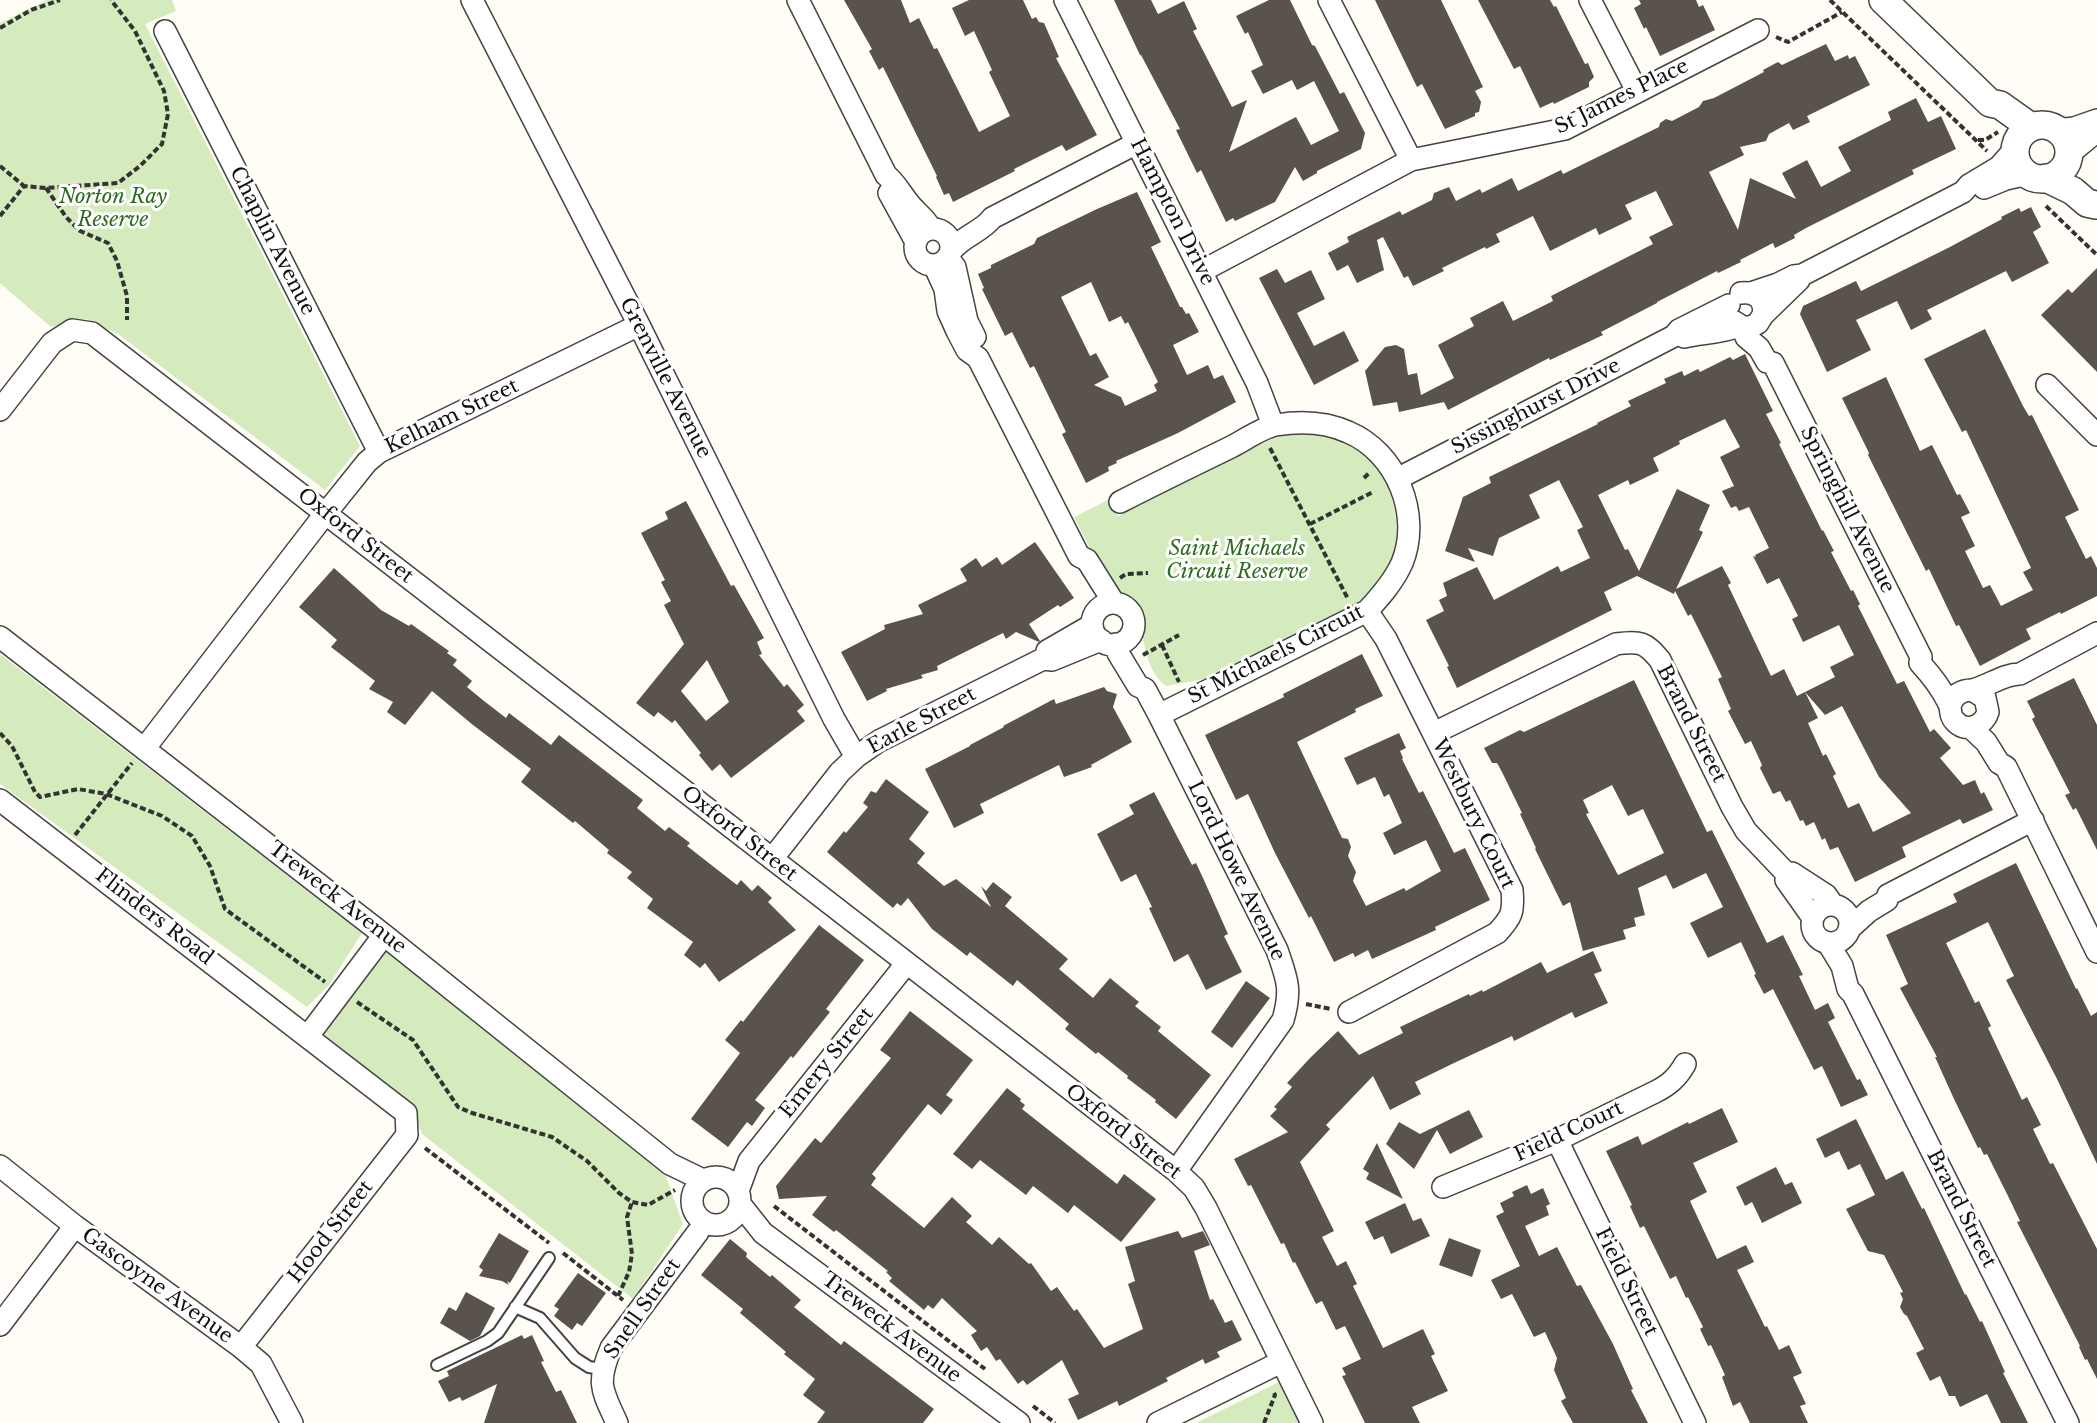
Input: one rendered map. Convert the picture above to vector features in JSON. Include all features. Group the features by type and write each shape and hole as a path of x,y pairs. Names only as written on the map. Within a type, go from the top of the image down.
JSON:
{"street":[{"name":"Grenville Avenue","path":"472,0 639,325 834,719 856,757"},
{"path":"798,0 886,175 896,183 909,204 926,218 930,234"},
{"name":"Hampton Drive","path":"1065,0 1257,383 1267,429"},
{"path":"1329,0 1411,160"},
{"path":"1590,0 1637,90"},
{"path":"1883,0 1990,103 1990,111 2004,129 2016,137"},
{"name":"St James Place","path":"1202,271 1411,160 1564,129 1758,30"},
{"name":"Chaplin Avenue","path":"165,31 379,452"},
{"path":"1752,322 1730,315 1730,305 1737,295 1802,275 1963,192 1969,185 1999,167 2016,137 2044,125 2057,130 2074,128 2097,120"},
{"path":"2050,175 2066,141 2057,130"},
{"path":"1963,192 1972,193 2006,179 2050,175 2097,131"},
{"path":"2016,137 2018,163 2050,175 2092,196 2096,206"},
{"path":"992,218 984,217 930,234 916,253 928,265 945,258 959,242 988,224 992,218 1137,143"},
{"name":"Lord Howe Avenue","path":"930,234 950,239 945,258 955,267 967,321 980,346 978,358 1079,556 1077,565 1108,627 1118,653 1138,686 1146,689"},
{"path":"1752,322 1798,283 1802,275"},
{"path":"1751,292 1762,301 1752,322"},
{"name":"Sissinghurst Drive","path":"1397,479 1730,305"},
{"name":"Sissinghurst Drive","path":"1674,336 1682,338 1707,332 1727,331 1752,322"},
{"name":"Springhill Avenue","path":"1752,322 1775,359 1773,363 1921,657 1939,674 1970,690"},
{"name":"Kelham Street","path":"144,749 367,462 379,452 639,325"},
{"name":"Oxford Street","path":"0,410 52,343 72,330 92,333 326,513 1194,1188 1312,1423"},
{"path":"2047,385 2097,435"},
{"name":"St Michaels Circuit","path":"1120,502 1267,429 1303,422 1328,425 1349,432 1368,444 1384,459 1397,479 1406,501 1408,541 1402,562 1389,587 1362,613 1159,715"},
{"name":"Westbury Court","path":"1349,1012 1497,933 1509,921 1513,909 1512,891 1434,733 1386,639 1362,613"},
{"name":"Lord Howe Avenue","path":"1108,627 1138,658 1147,682 1146,689 1276,950 1287,979 1288,1001 1283,1020 1176,1172"},
{"name":"Earle Street","path":"772,859 840,772 879,741 1042,659 1052,660 1108,627"},
{"path":"2006,767 1999,763 1986,742 1971,728 1955,722 1950,711 1952,701 1958,693 1983,688 2011,674 2020,674 2097,633"},
{"name":"Treweck Avenue","path":"0,637 384,935 670,1164 705,1184"},
{"name":"Brand Street","path":"1434,733 1616,644 1631,642 1648,645 1660,660 1746,831 1786,874 1786,880 1813,918"},
{"name":"Springhill Avenue","path":"1921,657 1920,663 1933,678 1950,706"},
{"path":"1971,728 1982,723 1988,710 2016,682 2020,674"},
{"path":"1970,690 1981,694 2007,759 2006,767 2097,952"},
{"name":"Flinders Road","path":"0,800 406,1113"},
{"path":"1888,895 1883,892 1836,906 1823,907 1813,918 1815,934 1822,941 1837,942 1869,911 1887,900 1888,895 2032,820"},
{"name":"Brand Street","path":"1786,874 1792,873 1826,895 1836,906"},
{"path":"1836,906 1848,917 1848,932"},
{"name":"Brand Street","path":"1848,932 1852,943 1856,987 1853,994"},
{"path":"308,1036 384,935"},
{"name":"Brand Street","path":"1828,943 1842,966 1848,989 1853,994 2068,1423"},
{"name":"Emery Street","path":"736,1205 749,1161 906,964"},
{"name":"Field Court","path":"1443,1187 1557,1140 1668,1085 1678,1076 1685,1064"},
{"name":"Hood Street","path":"241,1347 407,1135 406,1113"},
{"name":"Field Street","path":"1557,1140 1695,1423"},
{"name":"Emery Street","path":"705,1184 749,1161"},
{"name":"Gascoyne Avenue","path":"0,1166 75,1226 261,1364 292,1423"},
{"path":"730,1181 736,1205 722,1225 704,1222 696,1216 692,1207 705,1184 730,1181"},
{"name":"Treweck Avenue","path":"736,1205 763,1233 1019,1423"},
{"path":"0,1325 75,1226"},
{"name":"Snell Street","path":"617,1423 602,1392 602,1369 611,1348 698,1232"},
{"path":"1158,1423 1281,1362"}],"lane":[{"path":"437,1365 487,1341 498,1332 549,1258"},
{"path":"516,1307 540,1318 575,1358 589,1367 602,1369"}],"path":[{"path":"0,28 31,10 60,0"},
{"path":"0,166 24,186 46,188 117,183 140,166 162,144 168,114 164,91 135,31 111,0"},
{"path":"1830,0 1977,140 2016,137"},
{"path":"1758,30 1788,42 1842,12"},
{"path":"2050,175 2097,255"},
{"path":"0,216 24,186"},
{"path":"46,188 66,217 80,231 108,243 117,261 127,296 127,320"},
{"path":"1267,429 1309,524 1362,613"},
{"path":"1309,524 1373,492"},
{"path":"1138,658 1179,635"},
{"path":"1162,645 1187,700"},
{"path":"64,848 144,749"},
{"path":"1288,1001 1349,1012"},
{"path":"425,1148 627,1305"},
{"path":"618,1296 629,1272 632,1254 627,1217 632,1202"},
{"path":"774,1206 989,1372"},
{"path":"1261,1372 1275,1395 1264,1423"},
{"path":"1027,1401 1055,1423"}],"green space":[{"name":"Norton Ray Reserve","path":"47,0 172,0 176,11 145,24 360,446 325,490 118,334 86,319 51,327 0,283 0,23"},
{"name":"Saint Michaels Circuit Reserve","path":"1294,433 1325,436 1348,444 1370,460 1382,476 1395,514 1396,534 1393,554 1386,572 1363,598 1326,622 1226,672 1200,680 1166,686 1156,676 1149,662 1142,633 1140,610 1106,578 1074,517 1108,500 1118,516 1234,457 1275,438"},
{"path":"0,654 362,933 329,985 307,1007 0,784"},
{"path":"386,947 665,1174 683,1224 633,1299 422,1134 412,1107 324,1034"},
{"path":"1281,1381 1302,1423 1196,1423"}],"building":[{"path":"844,0 901,0 910,23 919,18 934,49 937,48 979,132 1010,116 989,72 992,70 974,31 965,36 952,8 969,0 1023,0 1032,19 1036,17 1039,22 1044,23 1059,57 1056,58 1097,135 1066,151 1062,145 953,202 949,193 944,195 937,176 883,67 879,70 869,51 872,49"},
{"path":"1114,0 1151,0 1158,14 1184,1 1197,29 1193,31 1232,107 1247,100 1229,152 1296,117 1311,145 1339,131 1314,81 1297,90 1292,80 1263,94 1251,71 1263,65 1248,32 1245,34 1236,16 1269,0 1290,0 1312,45 1315,46 1340,94 1344,92 1365,133 1361,149 1317,171 1303,181 1295,167 1275,202 1235,221 1233,218 1226,222 1201,170 1197,173 1176,130 1180,129 1140,55"},
{"path":"1375,0 1441,0 1483,87 1475,91 1481,102 1479,112 1475,113 1475,116 1445,129 1422,84 1417,87"},
{"path":"1478,0 1550,0 1554,7 1556,6 1585,64 1588,63 1594,77 1589,82 1589,87 1554,104 1553,102 1540,108 1520,66 1514,69"},
{"path":"1639,0 1696,0 1699,7 1703,5 1715,30 1660,56 1634,8 1641,4"},
{"path":"1826,44 1835,61 1848,55 1849,59 1855,56 1870,85 1807,116 1810,122 1793,130 1789,123 1769,134 1766,141 1740,147 1744,155 1709,172 1738,230 1750,178 1796,199 1782,173 1807,160 1821,187 1851,171 1838,147 1891,120 1888,112 1916,98 1928,122 1941,116 1956,149 1912,170 1914,174 1806,228 1794,235 1795,238 1775,248 1773,243 1740,260 1741,262 1718,273 1717,271 1601,332 1603,335 1550,360 1549,358 1448,410 1444,402 1399,412 1397,402 1373,406 1365,371 1385,347 1396,345 1404,349 1408,375 1417,373 1421,395 1454,378 1438,345 1474,326 1470,318 1503,301 1513,321 1553,301 1551,296 1653,244 1649,237 1673,225 1656,191 1625,205 1632,219 1599,235 1596,228 1550,251 1533,216 1496,234 1500,242 1442,268 1444,271 1413,286 1408,276 1404,278 1383,237 1377,240 1384,270 1357,283 1348,265 1337,271 1328,253 1349,242 1347,237 1400,211 1402,215 1432,200 1434,193 1449,187 1456,201 1480,189 1482,193 1512,178 1518,191 1561,170 1563,174 1659,127 1660,123 1666,119 1672,121 1699,107 1703,101 1714,98 1764,72 1763,70 1778,62 1782,65"},
{"path":"1137,192 1161,242 1151,247 1180,307 1186,314 1189,313 1199,332 1173,345 1187,375 1208,365 1214,379 1223,375 1236,402 1178,433 1116,461 1117,463 1108,467 1109,471 1086,483 1062,434 1066,432 1034,366 1030,368 1012,332 1005,336 982,289 984,288 978,274 1034,244 1037,238","holes":["1091,282 1109,322 1121,316 1125,324 1128,322 1158,382 1154,385 1157,391 1125,406 1121,397 1094,385 1109,377 1096,353 1090,356 1061,297"]},
{"path":"2031,207 2041,227 2033,232 2049,263 2012,282 2006,271 1927,310 1932,319 1911,330 1897,301 1856,320 1871,350 1827,372 1800,314 1803,306 1856,281 1861,291 1948,248 2019,208 2021,212"},
{"path":"2097,268 2097,372 2041,315 2068,289 2072,293"},
{"path":"1277,269 1285,283 1311,270 1325,299 1297,313 1314,346 1344,331 1359,361 1314,385 1259,278"},
{"path":"1985,329 2023,406 2029,416 2032,415 2079,510 2065,517 2086,559 2091,556 2097,568 2097,596 2026,629 2031,639 1980,666 1959,625 1956,626 1929,569 1926,571 1842,398 1886,377 1920,451 1932,445 1957,495 1960,494 1970,513 1961,517 1975,546 1965,551 1983,588 1990,585 2001,606 2033,590 2023,572 2031,568 1966,430 1962,432 1924,359"},
{"path":"1745,354 1773,411 1766,414 1781,443 1779,444 1834,551 1831,552 1860,604 1858,606 1897,684 1904,681 1930,732 1934,729 1951,748 1940,758 1963,785 1975,780 1981,794 1984,792 1993,810 1963,824 1960,819 1902,847 1906,857 1855,882 1838,847 1830,850 1825,838 1822,840 1814,822 1806,826 1803,820 1800,821 1790,800 1786,802 1780,791 1773,794 1760,768 1762,765 1751,741 1745,744 1728,711 1731,709 1718,679 1722,677 1691,614 1688,616 1675,591 1674,594 1637,576 1604,592 1612,610 1457,688 1447,667 1449,666 1426,620 1444,611 1439,600 1447,596 1443,583 1477,567 1494,600 1558,566 1561,572 1590,558 1577,530 1583,527 1559,480 1529,495 1540,518 1499,538 1493,556 1468,548 1475,562 1445,551 1463,497 1491,483 1489,477 1631,406 1628,401 1666,383 1664,379 1682,371 1684,376 1698,369 1700,372 1730,357 1733,360","holes":["1725,419 1740,447 1720,457 1734,486 1722,491 1731,508 1736,506 1739,511 1749,507 1769,548 1755,555 1756,557 1753,556 1767,584 1779,578 1798,616 1792,619 1803,642 1839,625 1854,655 1830,667 1835,677 1797,696 1784,669 1771,676 1728,585 1731,583 1722,566 1676,589 1703,532 1699,530 1710,505 1677,489 1639,571 1628,549 1625,550 1598,495 1628,480 1630,485 1659,471 1653,458 1680,444 1679,441","1805,692 1825,715 1842,706 1879,777 1911,813 1873,832 1859,803 1848,808 1833,776 1836,774 1826,754 1823,756 1808,723 1818,718"]},
{"path":"686,501 731,586 734,585 764,638 757,642 762,654 759,655 784,687 787,684 804,705 797,711 805,721 731,778 720,764 712,771 675,720 672,723 658,712 654,717 636,703 684,644 664,605 671,601 661,582 665,580 641,533 668,519 665,512","holes":["707,660 729,702 706,721 681,691"]},
{"path":"1035,542 1074,598 1060,607 1058,605 1029,624 1039,642 1016,632 1006,639 1003,633 937,666 938,670 921,675 923,678 886,689 887,691 867,701 841,652 885,629 884,625 923,614 918,605 967,581 960,569 976,558 982,567 997,557 1002,565"},
{"path":"334,568 381,610 409,626 411,624 449,651 447,653 457,660 453,665 472,681 467,687 484,701 506,718 509,713 551,745 559,735 643,800 637,808 665,831 669,827 690,843 687,846 737,885 741,880 752,891 758,885 772,898 768,902 796,930 719,982 705,963 700,968 684,955 693,942 647,908 653,899 627,878 632,872 607,853 609,850 575,821 573,823 521,782 531,769 432,691 405,725 387,712 393,702 369,689 375,681 331,647 337,640 299,607"},
{"path":"1362,654 1383,696 1297,742 1342,838 1348,839 1351,847 1348,856 1356,872 1353,881 1366,906 1404,888 1406,891 1441,871 1426,840 1394,855 1383,833 1402,823 1389,794 1384,797 1375,777 1357,785 1344,758 1399,733 1406,748 1400,751 1402,759 1419,793 1423,791 1454,853 1465,848 1490,900 1435,927 1436,930 1372,959 1368,950 1355,957 1353,953 1334,962 1275,853 1248,794 1236,800 1205,735 1284,697 1283,694"},
{"path":"2074,678 2097,725 2097,850 2076,808 2073,810 2065,795 2070,793 2032,719 2035,717 2027,701"},
{"path":"1634,680 1707,832 1712,830 1767,943 1783,935 1803,975 1799,976 1815,1010 1828,1003 1835,1018 1828,1022 1857,1080 1860,1079 1868,1095 1841,1107 1822,1066 1814,1070 1773,989 1764,994 1741,942 1708,958 1690,923 1723,907 1706,873 1673,889 1666,875 1638,888 1645,915 1634,918 1636,926 1623,930 1626,939 1583,951 1570,902 1563,906 1535,849 1520,814 1522,813 1502,772 1497,763 1492,763 1484,748 1520,730 1524,732","holes":["1612,785 1628,816 1643,809 1664,853 1618,875 1586,814 1589,813 1583,800"]},
{"path":"1104,687 1107,691 1117,694 1113,707 1132,742 1091,765 1092,767 1064,777 1059,765 980,804 984,813 954,828 925,769 1054,699 1056,704"},
{"path":"886,779 929,812 909,839 925,853 917,863 944,886 956,879 991,907 981,886 986,891 993,882 1012,897 1005,906 1068,959 1059,969 1093,998 1110,978 1139,1002 1135,1006 1161,1027 1158,1031 1211,1075 1176,1119 1127,1078 1128,1076 1065,1029 1069,1024 1017,980 1013,986 970,952 967,956 932,929 908,898 901,906 897,903 893,908 827,852 868,807 863,803 871,791 876,793"},
{"path":"1154,792 1192,865 1196,863 1228,934 1224,936 1242,972 1206,990 1188,954 1174,962 1136,874 1121,882 1097,834 1134,814 1129,805"},
{"path":"2016,863 2076,989 2091,1016 2097,1012 2097,1164 2057,1079 2006,980 2014,976 1988,922 1946,943 1975,1003 1979,1001 1991,1026 1988,1028 2022,1100 2027,1097 2041,1125 2033,1129 2097,1249 2097,1379 2087,1359 2085,1360 2017,1222 2020,1221 1987,1154 1984,1155 1980,1147 1978,1148 1935,1057 1937,1057 1900,988 1908,984 1886,935 1957,902 1953,894"},
{"path":"819,925 864,960 826,1009 830,1012 755,1100 765,1108 752,1126 747,1122 728,1147 691,1119 740,1053 725,1040 741,1020 743,1022"},
{"path":"1593,951 1602,971 1594,974 1608,1003 1575,1018 1572,1012 1514,1041 1512,1036 1415,1082 1421,1094 1390,1110 1373,1076 1326,1125 1330,1129 1300,1162 1334,1231 1322,1237 1337,1266 1346,1261 1357,1284 1353,1286 1383,1348 1423,1329 1435,1354 1431,1356 1448,1391 1412,1407 1420,1423 1365,1423 1342,1376 1346,1375 1342,1368 1361,1359 1345,1326 1336,1330 1322,1301 1316,1304 1295,1262 1293,1263 1284,1243 1281,1244 1251,1185 1248,1186 1234,1159 1288,1132 1270,1116 1277,1109 1274,1107 1292,1087 1287,1083 1338,1031 1359,1055 1403,1033 1400,1027 1469,994 1470,996 1482,990 1483,992 1541,962 1547,973"},
{"path":"1246,981 1270,998 1232,1048 1211,1032"},
{"path":"910,1011 973,1060 946,1095 953,1100 941,1115 928,1104 872,1174 876,1178 871,1185 924,1228 952,1197 972,1216 966,1222 992,1245 999,1237 1029,1264 1031,1263 1051,1291 1057,1287 1074,1311 1077,1309 1104,1348 1143,1329 1128,1284 1135,1281 1125,1247 1178,1231 1182,1238 1203,1231 1210,1245 1194,1251 1210,1300 1213,1299 1225,1323 1232,1320 1242,1340 1217,1352 1220,1357 1205,1364 1203,1359 1166,1378 1168,1381 1119,1406 1117,1401 1078,1420 1068,1399 1079,1394 1062,1360 1027,1385 1023,1380 1018,1384 1000,1359 996,1361 987,1347 981,1351 971,1335 977,1331 942,1298 933,1309 928,1305 924,1310 889,1281 892,1278 886,1272 888,1271 836,1230 834,1232 812,1215 827,1196 779,1199 776,1186 815,1138 821,1143 891,1058 880,1050"},
{"path":"1007,1088 1021,1099 1020,1101 1025,1105 1022,1109 1117,1184 1124,1174 1156,1199 1121,1242 1074,1205 1068,1213 1033,1186 1026,1195 980,1160 972,1169 953,1154"},
{"path":"1722,1108 1738,1142 1693,1163 1707,1192 1690,1201 1717,1259 1746,1245 1754,1262 1737,1270 1779,1350 1789,1345 1802,1373 1793,1377 1806,1404 1800,1406 1808,1423 1750,1423 1740,1402 1733,1406 1722,1377 1725,1375 1711,1345 1708,1346 1700,1329 1703,1327 1676,1276 1670,1279 1644,1226 1640,1228 1630,1206 1632,1205 1606,1151 1638,1136 1642,1145"},
{"path":"1469,1110 1483,1137 1450,1154 1437,1130 1414,1169 1386,1144 1399,1122 1420,1134"},
{"path":"1856,1119 1886,1180 1903,1171 1922,1209 1924,1208 1965,1295 1980,1322 1982,1321 2005,1372 2003,1373 2028,1423 2001,1423 1987,1394 1960,1407 1955,1396 1949,1396 1940,1376 1930,1381 1916,1353 1924,1349 1900,1307 1903,1299 1900,1293 1903,1292 1884,1255 1868,1251 1846,1209 1875,1195 1860,1164 1848,1170 1839,1151 1825,1158 1816,1139"},
{"path":"1377,1143 1403,1199 1366,1179 1369,1173 1363,1169"},
{"path":"1776,1167 1785,1185 1792,1182 1802,1203 1762,1223 1752,1202 1745,1206 1736,1187"},
{"path":"1527,1185 1531,1194 1543,1188 1550,1204 1546,1206 1549,1215 1525,1226 1539,1256 1557,1247 1577,1286 1581,1285 1613,1344 1633,1389 1631,1390 1648,1423 1573,1423 1561,1401 1566,1398 1554,1370 1557,1358 1545,1332 1534,1337 1512,1294 1501,1299 1491,1280 1520,1266 1496,1216 1504,1212 1500,1203 1514,1196 1512,1192"},
{"path":"1405,1203 1413,1221 1421,1218 1430,1236 1391,1254 1383,1236 1374,1240 1365,1222"},
{"path":"499,1233 529,1251 510,1283 507,1281 509,1285 502,1281 479,1276 483,1270 479,1267"},
{"path":"1449,1238 1481,1250 1472,1277 1439,1265"},
{"path":"730,1239 747,1253 746,1257 770,1277 772,1275 801,1300 794,1307 841,1345 844,1341 934,1409 923,1423 817,1423 825,1412 803,1395 815,1379 740,1313 743,1309 701,1275"},
{"path":"578,1273 606,1293 582,1326 577,1323 572,1330 554,1316 559,1309 554,1306"},
{"path":"466,1292 495,1308 480,1336 470,1341 440,1323 449,1307 456,1311"},
{"path":"522,1335 524,1339 532,1335 544,1361 541,1362 556,1392 561,1390 577,1423 484,1423 497,1384 462,1401 460,1397 449,1402 438,1381 449,1376 447,1371"}]}
